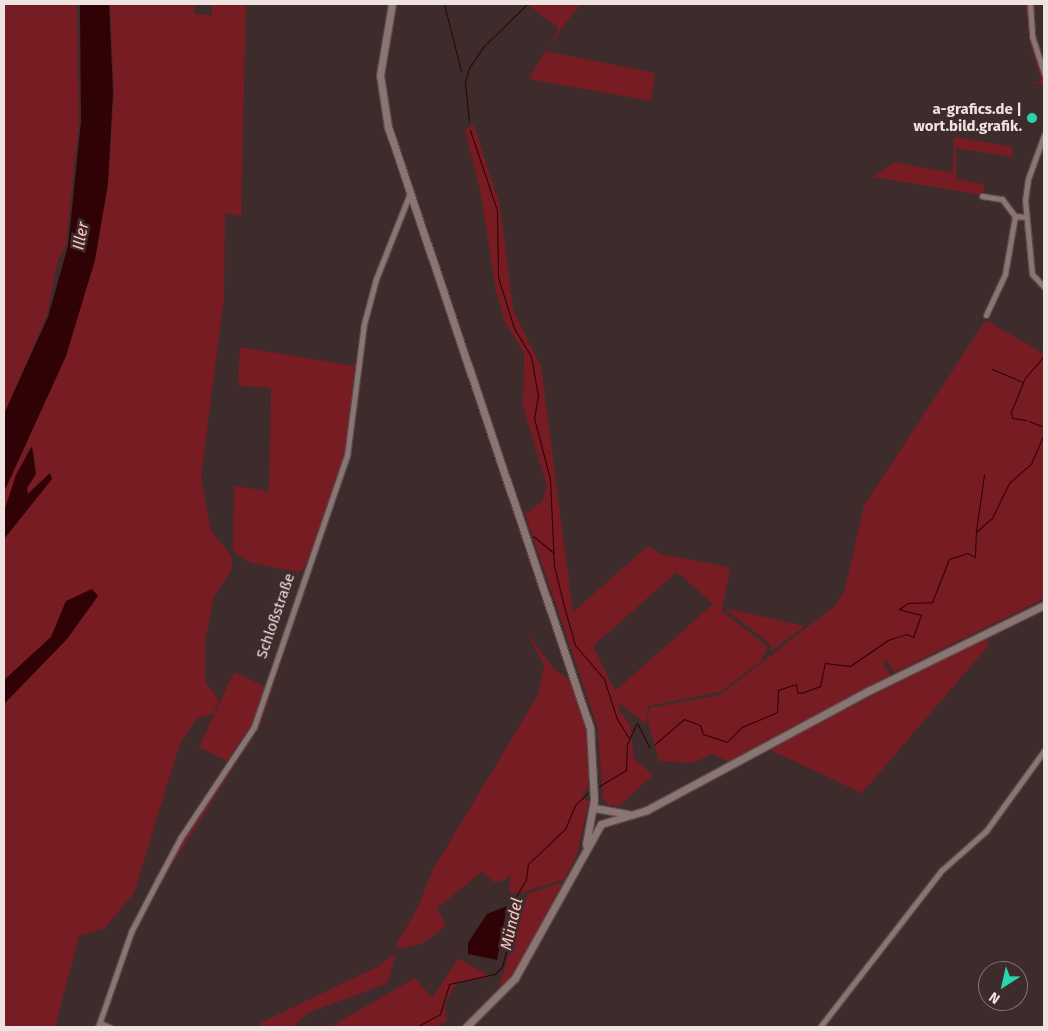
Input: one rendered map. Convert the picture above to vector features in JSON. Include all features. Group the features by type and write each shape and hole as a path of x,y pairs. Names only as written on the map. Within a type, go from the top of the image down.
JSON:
{"main road":[{"path":"392,4 380,75 388,127 590,728 594,780 593,808 586,844"},
{"path":"466,1027 515,978 586,844 608,820 631,815 1044,605"},
{"path":"593,808 631,815"},
{"path":"593,808 608,820"}],"street":[{"path":"1030,4 1032,36 1044,74"},
{"path":"1044,135 1028,179 1026,216 1032,274 1044,287"},
{"name":"Schloßstraße","path":"110,1027 99,1025 131,932 181,837 254,727 302,577 324,528 348,456 364,324 376,279 410,193"},
{"path":"982,196 1002,199 1015,216 1005,274 986,315"},
{"path":"1015,216 1026,216"},
{"path":"820,1027 942,870 986,831 1044,751"}],"shaded area":[{"path":"4,4 77,4 79,120 66,245 57,264 47,315 4,414"},
{"path":"110,4 194,4 195,14 212,15 212,4 246,5 241,216 225,213 224,298 201,477 211,530 231,556 232,569 214,596 205,641 205,680 219,701 213,714 196,719 180,743 134,893 104,929 79,936 55,1027 4,1027 4,704 67,639 98,596 66,601 51,637 4,680 4,539 52,479 39,482 28,494 27,488 35,474 34,455 29,448 4,511 4,492 66,356 108,184 114,92"},
{"path":"580,4 547,48 559,28 528,5"},
{"path":"1025,4 1028,4 1031,39 1044,83 1032,84 1041,80 1030,44"},
{"path":"545,51 655,73 651,101 529,79"},
{"path":"474,125 500,205 513,309 541,367 573,612 648,546 660,554 730,567 722,611 768,647 761,661 720,692 648,706 646,724 619,703 619,710 630,725 634,759 653,775 619,806 609,805 603,799 598,728 525,514 542,502 547,486 523,406 524,353 505,322 496,291 480,190 465,130","holes":["677,572 713,604 615,691 593,646"]},
{"path":"954,137 1013,147 1012,157 956,148 956,179 984,184 983,195 873,177 894,162 953,173"},
{"path":"986,320 1044,354 1044,599 895,672 886,660 882,663 891,675 728,762 714,754 691,763 659,761 647,718 650,708 720,695 836,605 845,589 864,505"},
{"path":"240,347 355,366 344,459 320,530 304,569 298,572 252,563 233,552 234,486 269,491 271,388 238,386"},
{"path":"305,586 261,724 157,889 193,822 257,726"},
{"path":"724,608 805,626 771,651 769,643"},
{"path":"527,632 553,668 571,681 586,726 591,783 582,795 589,802 576,857 565,879 520,893 509,892 511,874 506,880 494,882 482,872 437,908 446,926 423,943 400,949 396,945 417,909 432,871 538,695 544,666"},
{"path":"988,637 988,646 862,793 768,749"},
{"path":"234,672 265,687 252,724 227,761 199,747"},
{"path":"560,883 563,885 516,971 496,996 528,894"},
{"path":"396,953 388,983 308,1013 293,1027 261,1027 260,1023 379,966"},
{"path":"459,958 491,977 457,983 445,1002 447,1021 435,1027 330,1027 415,978 432,998"}],"water":[{"name":"Iller","path":"80,4 109,4 113,91 108,184 95,260 66,356 4,492 4,414 48,317 68,246 81,122"},
{"path":"32,446 36,474 27,488 28,494 50,473 52,479 4,539 4,511 16,475"},
{"path":"92,589 98,596 67,639 4,704 4,680 51,637 66,601"},
{"path":"507,906 497,960 468,954 468,943 487,914"}],"waterway":[{"path":"444,4 461,71"},
{"path":"469,121 465,82 469,68 484,46 527,4"},
{"path":"470,130 497,210 498,277 514,328 531,356 538,396 534,418 550,479 554,566 563,603 575,645 604,679 617,719 629,738"},
{"path":"1026,420 1012,418 1011,412 1024,379 1044,356"},
{"path":"992,369 1022,382"},
{"path":"1029,421 1044,427"},
{"name":"Mündel","path":"655,744 684,719 700,725 703,734 727,742 742,727 777,712 778,690 796,684 797,692 801,693 820,686 825,663 850,666 888,640 906,634 913,637 921,615 899,609 908,603 932,602 949,559 967,553 975,557 976,532 992,518 1009,483 1031,464 1044,434"},
{"path":"976,531 984,475"},
{"path":"533,536 554,553"},
{"name":"Mündel","path":"596,788 626,770 627,744 637,723 649,747"},
{"name":"Mündel","path":"416,1027 440,1014 449,984 495,974 502,967 517,909 515,898 526,880 528,864 565,829 575,805 590,791"}],"place":[{"name":"a-grafics.de | wort.bild.grafik.","path":"1032,118"}]}
